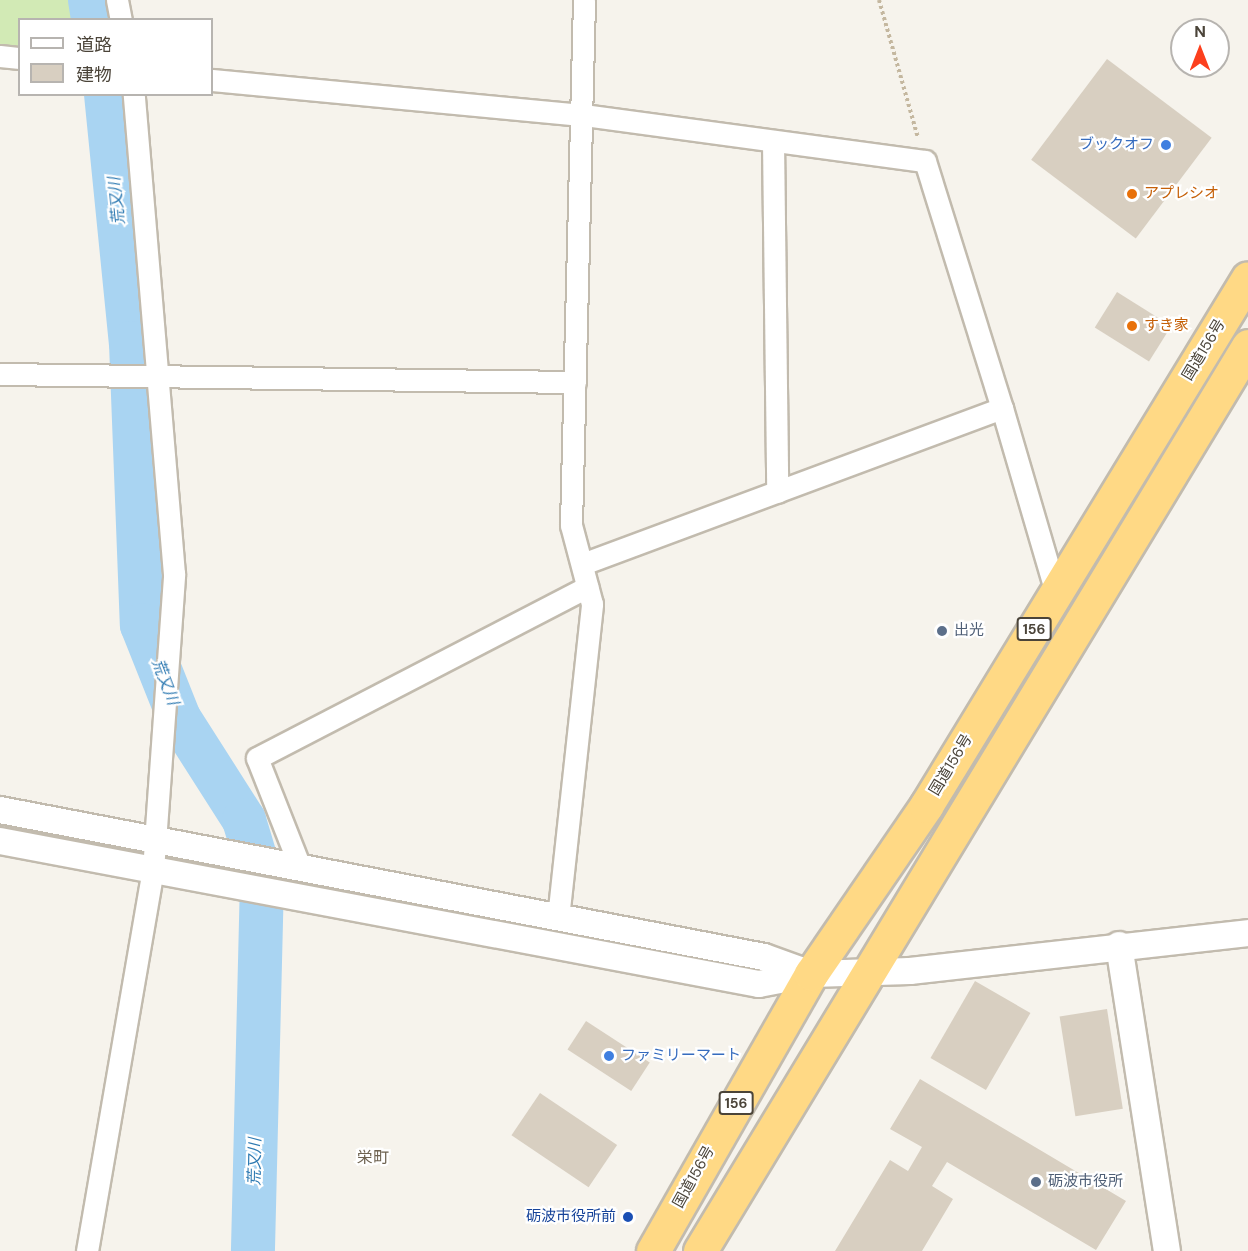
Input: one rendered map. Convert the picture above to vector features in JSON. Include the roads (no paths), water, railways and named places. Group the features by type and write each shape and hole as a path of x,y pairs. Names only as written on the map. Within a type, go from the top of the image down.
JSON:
{"highway":[{"name":"国道156号","path":"653,1251 811,974 926,806 1248,278"},
{"name":"156","path":"700,1251 1248,346"}],"street":[{"path":"117,0 121,18"},
{"path":"558,918 592,604 571,525 584,115 584,0"},
{"path":"0,56 18,58"},
{"path":"213,80 584,115 925,160 1002,408 1056,593"},
{"path":"87,1251 157,839 174,574 134,96"},
{"path":"773,141 777,492"},
{"path":"0,374 575,382"},
{"path":"582,564 1002,408"},
{"path":"300,867 256,758 587,587"},
{"path":"0,810 764,957 811,974"},
{"path":"0,841 759,984 811,974 867,972 1053,957 1119,945 1248,933"},
{"path":"1119,945 1167,1251"}],"waterway":[{"name":"荒又川","path":"90,0 93,18"},
{"name":"荒又川","path":"106,96 131,343 142,625 179,718 244,820 262,880 253,1251"}],"place":[{"name":"ブックオフ","path":"1166,145"},
{"name":"アプレシオ","path":"1132,194"},
{"name":"すき家","path":"1132,326"},
{"name":"出光","path":"942,631"},
{"name":"ファミリーマート","path":"609,1056"},
{"name":"砺波市役所","path":"1036,1182"},
{"name":"砺波市役所前","path":"628,1217"}],"district":[{"name":"栄町","path":"373,1158"}]}
